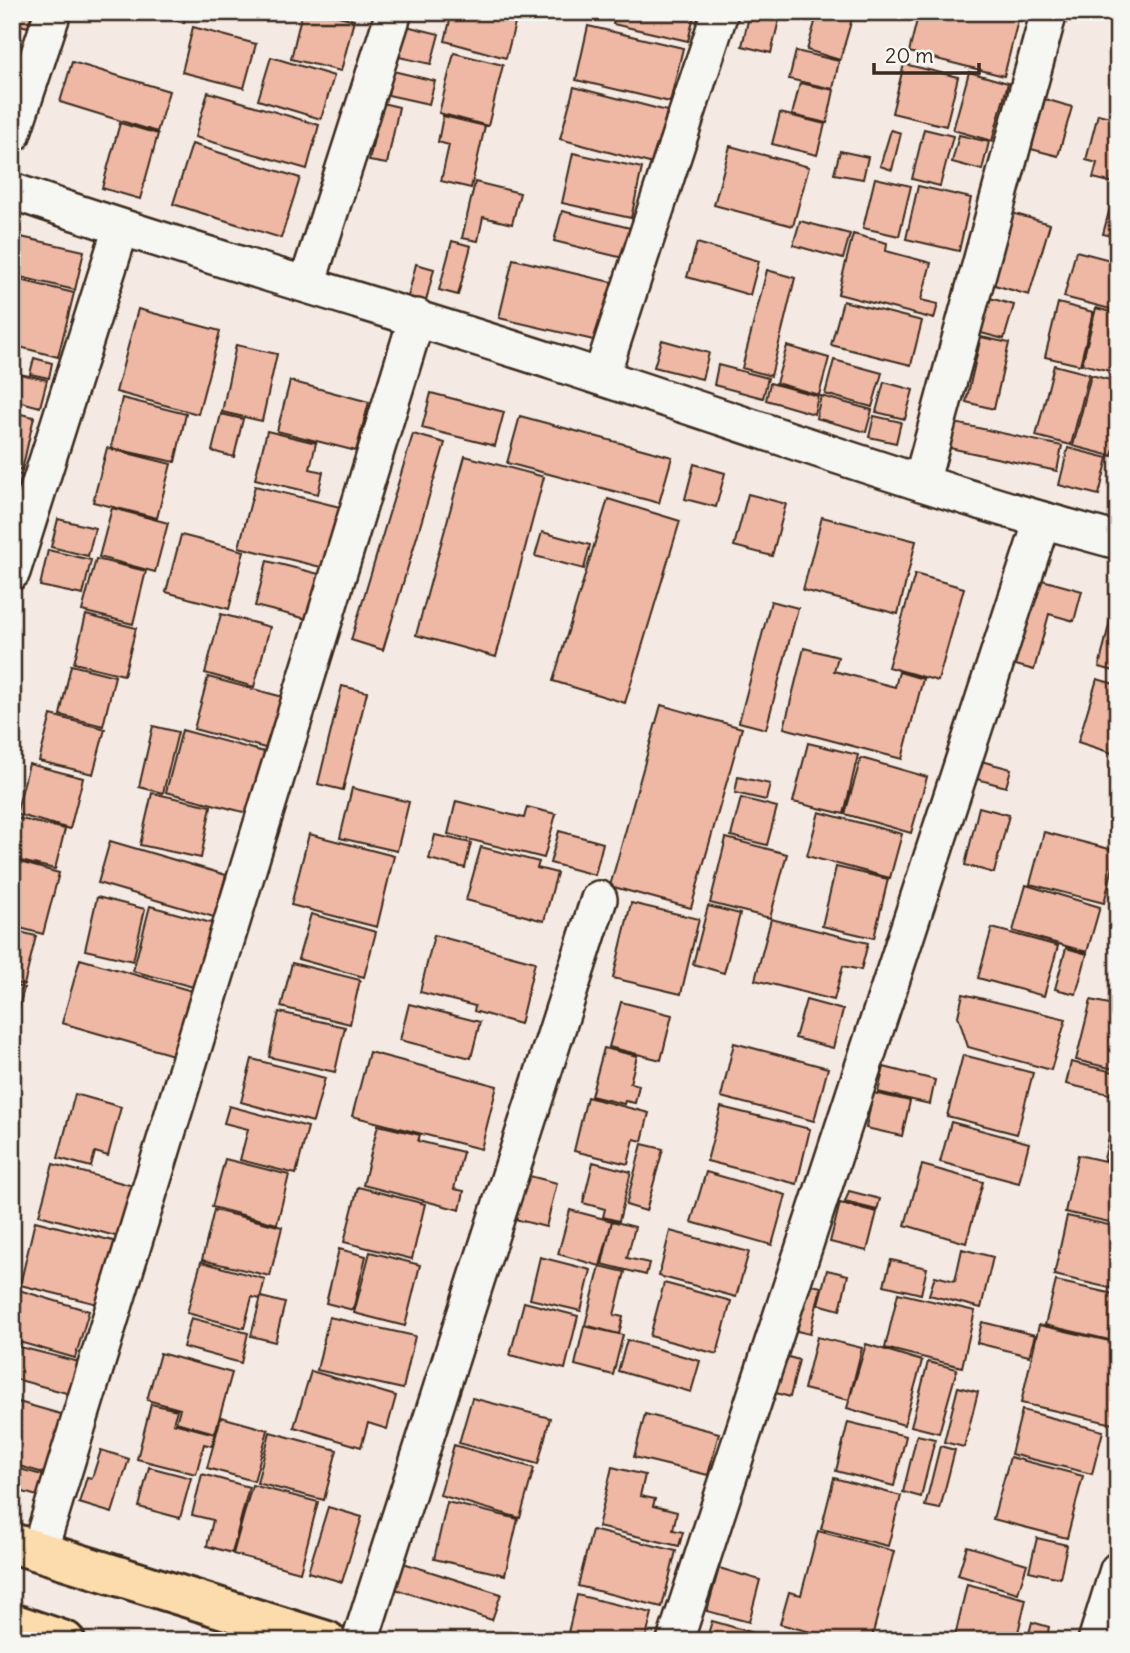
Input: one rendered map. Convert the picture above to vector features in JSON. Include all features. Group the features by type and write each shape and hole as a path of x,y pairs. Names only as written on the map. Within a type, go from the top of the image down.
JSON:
{"main road":[{"path":"26,1547 327,1641"},
{"path":"12,1623 65,1641"}],"street":[{"path":"12,135 53,12"},
{"path":"307,284 394,12"},
{"path":"601,377 720,12"},
{"path":"921,482 1049,12"},
{"path":"12,191 121,228 417,317 1042,521 1118,541"},
{"path":"12,572 121,228"},
{"path":"26,1547 417,317"},
{"path":"675,1641 1042,521"},
{"path":"360,1641 599,899"},
{"path":"1096,1641 1118,1570"}],"building":[{"path":"12,12 32,12 28,27 12,23"},
{"path":"147,12 187,12 184,23"},
{"path":"302,12 323,12 354,20 341,71 291,59"},
{"path":"452,12 518,12 506,58 445,41"},
{"path":"616,12 695,12 688,41 613,24"},
{"path":"750,12 781,12 771,53 742,46"},
{"path":"818,12 854,12 840,60 807,50"},
{"path":"919,12 988,12 1018,20 1004,76 909,52"},
{"path":"406,26 439,34 431,64 399,57"},
{"path":"588,26 683,48 670,102 576,80"},
{"path":"193,27 256,44 244,88 182,72"},
{"path":"796,51 839,61 833,89 789,79"},
{"path":"454,53 503,65 488,126 439,113"},
{"path":"271,57 334,76 321,119 258,100"},
{"path":"72,62 169,91 157,132 60,102"},
{"path":"904,64 958,77 946,126 892,113"},
{"path":"393,71 435,81 429,104 388,95"},
{"path":"969,72 1008,83 992,141 953,130"},
{"path":"800,83 834,90 827,123 792,115"},
{"path":"574,87 667,111 653,164 560,139"},
{"path":"208,92 319,125 307,169 195,137"},
{"path":"1045,99 1072,107 1058,156 1031,149"},
{"path":"382,103 399,107 387,164 369,161"},
{"path":"780,113 825,124 817,155 772,144"},
{"path":"1098,114 1118,119 1118,184 1093,178 1097,163 1086,160"},
{"path":"443,116 485,126 471,188 441,181 449,145 438,142"},
{"path":"120,123 158,134 140,199 102,188"},
{"path":"924,129 953,136 940,186 912,179"},
{"path":"891,130 901,133 892,170 880,166"},
{"path":"959,135 989,142 982,170 952,162"},
{"path":"192,144 300,178 281,238 173,204"},
{"path":"730,146 809,167 793,226 714,205"},
{"path":"840,151 868,157 863,179 834,174"},
{"path":"573,153 642,168 631,218 562,203"},
{"path":"875,178 911,186 899,236 863,228"},
{"path":"475,182 520,193 512,224 483,217 478,241 462,238"},
{"path":"918,186 971,198 959,251 906,239"},
{"path":"1115,189 1118,189 1118,238 1103,234"},
{"path":"562,211 630,228 623,258 554,241"},
{"path":"1012,213 1050,224 1029,295 991,284"},
{"path":"800,221 850,234 843,259 793,245"},
{"path":"853,234 887,243 886,251 931,263 921,300 938,304 934,319 838,294"},
{"path":"12,235 84,251 75,290 12,275"},
{"path":"452,241 471,246 458,295 439,290"},
{"path":"697,243 759,261 750,295 687,277"},
{"path":"1076,251 1118,262 1118,311 1064,297"},
{"path":"513,259 615,283 602,342 499,318"},
{"path":"416,264 434,269 425,305 407,301"},
{"path":"767,270 795,278 771,376 742,368"},
{"path":"12,278 74,293 58,357 12,345"},
{"path":"990,298 1014,305 1004,339 981,333"},
{"path":"843,301 922,321 911,365 831,345"},
{"path":"1058,303 1093,312 1080,365 1045,357"},
{"path":"1096,308 1118,314 1118,373 1082,364"},
{"path":"138,309 220,331 198,414 116,392"},
{"path":"981,337 1009,343 994,409 966,402"},
{"path":"662,340 709,353 702,379 654,367"},
{"path":"236,345 277,354 262,421 222,412"},
{"path":"787,346 829,358 819,395 776,383"},
{"path":"34,358 52,363 49,378 30,374"},
{"path":"834,360 882,373 872,407 825,394"},
{"path":"718,365 768,378 763,398 714,385"},
{"path":"1054,365 1089,374 1071,445 1036,436"},
{"path":"20,374 47,380 40,407 14,400"},
{"path":"1091,375 1118,382 1118,432 1112,456 1073,446"},
{"path":"290,381 369,402 356,451 277,431"},
{"path":"884,382 913,390 905,419 876,412"},
{"path":"770,383 818,396 814,414 766,400"},
{"path":"431,393 504,412 495,446 422,428"},
{"path":"821,396 872,410 866,432 816,418"},
{"path":"122,398 186,414 175,462 111,448"},
{"path":"12,412 34,417 22,470 12,468"},
{"path":"221,414 243,419 234,457 212,451"},
{"path":"520,416 672,457 659,503 507,463"},
{"path":"874,416 901,422 896,443 869,437"},
{"path":"950,422 1062,446 1057,471 945,447"},
{"path":"267,431 316,443 310,469 323,472 318,494 255,479"},
{"path":"413,434 445,443 383,650 351,640"},
{"path":"107,448 171,464 157,518 93,502"},
{"path":"1068,448 1108,458 1099,495 1059,485"},
{"path":"465,456 544,477 496,657 416,635"},
{"path":"694,464 725,473 716,507 685,499"},
{"path":"12,473 22,475 12,517"},
{"path":"255,486 344,508 329,569 239,547"},
{"path":"748,494 786,504 772,556 734,546"},
{"path":"608,499 680,521 625,703 553,681"},
{"path":"112,508 168,523 155,572 99,557"},
{"path":"822,517 916,541 898,614 803,590"},
{"path":"58,519 95,528 88,556 51,547"},
{"path":"542,532 590,545 584,569 535,556"},
{"path":"181,535 244,551 229,609 166,592"},
{"path":"48,550 91,560 83,595 40,586"},
{"path":"96,559 146,571 133,624 82,611"},
{"path":"267,561 319,574 307,619 255,606"},
{"path":"915,574 964,588 938,681 888,667"},
{"path":"1035,578 1082,591 1074,621 1049,614 1034,670 1012,664"},
{"path":"771,601 798,608 766,729 739,722"},
{"path":"1113,608 1118,609 1118,672 1099,667"},
{"path":"221,614 270,627 254,687 205,673"},
{"path":"86,615 136,628 124,675 74,663"},
{"path":"804,648 838,657 834,671 895,687 899,672 923,679 902,759 784,728"},
{"path":"71,665 115,676 103,726 60,715"},
{"path":"208,677 283,697 269,749 194,729"},
{"path":"1097,679 1118,685 1118,755 1078,742"},
{"path":"342,686 367,692 343,790 318,784"},
{"path":"661,705 742,728 691,908 610,886"},
{"path":"51,715 105,729 93,774 39,761"},
{"path":"153,726 178,732 163,793 139,787"},
{"path":"182,730 268,753 251,814 166,792"},
{"path":"808,743 858,755 844,814 793,802"},
{"path":"861,758 927,777 911,833 845,814"},
{"path":"981,761 1011,769 1006,787 977,779"},
{"path":"29,764 83,778 70,829 16,814"},
{"path":"738,777 770,784 766,800 735,793"},
{"path":"352,788 409,802 397,851 340,838"},
{"path":"152,793 211,806 201,858 140,845"},
{"path":"741,798 777,807 767,845 731,836"},
{"path":"456,801 524,818 527,807 556,814 544,858 448,834"},
{"path":"979,807 1009,815 994,873 965,865"},
{"path":"819,812 902,834 890,878 807,856"},
{"path":"12,817 65,829 55,869 12,859"},
{"path":"559,831 603,843 595,875 550,863"},
{"path":"1044,832 1117,851 1104,903 1030,884"},
{"path":"309,834 394,856 377,927 291,905"},
{"path":"435,835 471,843 465,868 429,859"},
{"path":"726,838 787,854 770,918 710,903"},
{"path":"110,841 226,875 214,917 98,883"},
{"path":"481,847 539,862 537,868 557,873 544,921 466,900"},
{"path":"12,860 59,873 43,934 12,926"},
{"path":"836,867 888,879 874,938 822,926"},
{"path":"1026,885 1100,907 1087,952 1013,931"},
{"path":"97,897 145,909 133,961 85,950"},
{"path":"631,903 699,919 681,994 613,978"},
{"path":"150,906 218,925 201,989 133,971"},
{"path":"708,906 740,914 724,973 693,964"},
{"path":"311,914 376,932 364,977 298,959"},
{"path":"771,919 868,943 861,970 843,966 834,1000 755,980"},
{"path":"992,928 1058,946 1044,996 978,978"},
{"path":"12,930 36,936 24,985 12,982"},
{"path":"434,935 535,962 520,1024 474,1011 475,1006 420,992"},
{"path":"1066,948 1087,954 1076,994 1055,989"},
{"path":"80,959 199,993 180,1057 62,1023"},
{"path":"292,963 360,980 350,1024 281,1007"},
{"path":"12,985 24,988 13,1032 12,1032"},
{"path":"963,994 1066,1019 1051,1070 968,1047 958,1016"},
{"path":"806,1000 843,1010 833,1048 795,1038"},
{"path":"1091,1000 1118,1006 1118,1070 1076,1060"},
{"path":"621,1002 672,1015 661,1060 609,1047"},
{"path":"409,1004 480,1022 471,1058 400,1040"},
{"path":"279,1012 345,1027 335,1072 269,1057"},
{"path":"734,1043 828,1068 814,1121 721,1097"},
{"path":"604,1048 637,1056 630,1083 639,1085 635,1103 625,1101 624,1104 591,1096"},
{"path":"369,1052 497,1086 481,1149 352,1116"},
{"path":"963,1055 1033,1073 1017,1134 947,1116"},
{"path":"252,1059 325,1078 313,1122 241,1102"},
{"path":"1071,1062 1118,1073 1118,1096 1066,1084"},
{"path":"884,1067 935,1080 930,1104 878,1092"},
{"path":"873,1093 910,1101 902,1136 866,1128"},
{"path":"75,1094 121,1107 108,1156 95,1152 91,1167 58,1158"},
{"path":"587,1097 649,1113 642,1141 634,1139 628,1164 574,1151"},
{"path":"1118,1101 1118,1162 1104,1159"},
{"path":"229,1106 308,1127 296,1174 240,1160 248,1129 224,1123"},
{"path":"721,1107 810,1129 797,1184 707,1161"},
{"path":"951,1122 1029,1143 1019,1183 940,1162"},
{"path":"378,1125 420,1135 418,1141 463,1152 454,1189 464,1191 460,1210 363,1185"},
{"path":"642,1144 663,1149 646,1211 626,1205"},
{"path":"1078,1155 1118,1164 1118,1224 1065,1212"},
{"path":"225,1159 289,1175 277,1224 212,1207"},
{"path":"593,1162 631,1172 619,1221 603,1217 605,1209 583,1203"},
{"path":"53,1164 133,1186 119,1237 39,1215"},
{"path":"922,1165 983,1182 966,1243 905,1225"},
{"path":"514,1172 557,1183 546,1227 503,1216"},
{"path":"706,1172 786,1195 772,1245 691,1222"},
{"path":"358,1187 425,1204 412,1259 344,1242"},
{"path":"849,1191 880,1199 877,1210 845,1202"},
{"path":"840,1203 877,1212 867,1251 830,1242"},
{"path":"214,1210 282,1227 270,1276 202,1260"},
{"path":"570,1210 612,1221 600,1266 558,1254"},
{"path":"1067,1216 1118,1227 1118,1290 1054,1275"},
{"path":"35,1221 117,1242 102,1305 20,1285"},
{"path":"612,1221 635,1227 627,1258 649,1263 646,1275 602,1264"},
{"path":"670,1231 749,1252 736,1297 659,1276"},
{"path":"339,1249 366,1256 353,1310 326,1303"},
{"path":"962,1249 993,1257 981,1308 929,1295 935,1276 955,1281"},
{"path":"370,1252 420,1265 405,1326 354,1313"},
{"path":"540,1257 591,1270 581,1311 530,1299"},
{"path":"891,1260 927,1268 921,1294 884,1285"},
{"path":"201,1262 265,1279 260,1299 252,1297 244,1328 187,1313"},
{"path":"600,1266 625,1272 614,1315 623,1317 619,1334 585,1325"},
{"path":"827,1270 848,1275 840,1310 818,1304"},
{"path":"1056,1281 1118,1295 1118,1342 1045,1325"},
{"path":"664,1283 731,1301 717,1354 650,1336"},
{"path":"808,1284 821,1287 810,1334 797,1331"},
{"path":"12,1288 89,1311 75,1358 12,1340"},
{"path":"898,1293 975,1311 962,1367 885,1348"},
{"path":"261,1297 285,1303 275,1342 251,1336"},
{"path":"524,1302 578,1316 565,1369 510,1355"},
{"path":"329,1317 415,1336 403,1389 317,1370"},
{"path":"191,1318 248,1333 241,1363 183,1347"},
{"path":"982,1322 1035,1335 1029,1356 977,1343"},
{"path":"1039,1325 1118,1343 1118,1425 1021,1403"},
{"path":"584,1326 623,1335 613,1375 575,1365"},
{"path":"817,1337 862,1348 849,1400 804,1389"},
{"path":"627,1340 700,1361 691,1392 618,1371"},
{"path":"866,1344 922,1361 904,1425 847,1408"},
{"path":"12,1345 79,1362 70,1394 12,1378"},
{"path":"160,1353 232,1373 215,1433 176,1422 180,1409 147,1400"},
{"path":"785,1356 799,1360 790,1397 776,1393"},
{"path":"928,1362 957,1369 939,1433 911,1426"},
{"path":"311,1371 396,1396 387,1429 368,1423 361,1447 294,1427"},
{"path":"958,1387 978,1392 964,1447 944,1442"},
{"path":"472,1398 550,1418 538,1464 459,1443"},
{"path":"15,1401 64,1415 47,1474 12,1464 12,1411"},
{"path":"151,1404 177,1410 173,1423 215,1434 212,1446 204,1444 196,1474 137,1459"},
{"path":"1022,1410 1103,1431 1092,1474 1011,1454"},
{"path":"645,1414 719,1433 708,1475 634,1457"},
{"path":"221,1417 268,1430 254,1481 207,1468"},
{"path":"848,1422 906,1436 894,1486 836,1471"},
{"path":"270,1432 337,1450 324,1500 257,1483"},
{"path":"917,1435 935,1439 921,1497 903,1492"},
{"path":"454,1445 534,1468 520,1518 440,1495"},
{"path":"940,1446 955,1450 940,1509 925,1506"},
{"path":"101,1450 129,1459 112,1513 79,1503 87,1477 92,1478"},
{"path":"1010,1457 1083,1476 1067,1538 993,1519"},
{"path":"12,1467 46,1476 41,1497 12,1489"},
{"path":"149,1467 191,1478 180,1518 139,1507"},
{"path":"612,1467 645,1475 640,1496 655,1499 653,1506 677,1512 673,1530 683,1532 679,1546 598,1527"},
{"path":"202,1474 249,1487 232,1553 207,1546 213,1520 192,1515"},
{"path":"834,1478 901,1496 888,1546 821,1529"},
{"path":"252,1485 318,1502 300,1572 233,1554"},
{"path":"447,1502 518,1519 505,1575 434,1559"},
{"path":"328,1507 362,1517 342,1582 308,1572"},
{"path":"592,1530 676,1551 662,1607 578,1586"},
{"path":"818,1531 894,1551 871,1641 845,1641 780,1624 789,1592 801,1595"},
{"path":"1037,1538 1067,1545 1060,1578 1029,1571"},
{"path":"967,1546 1027,1564 1018,1593 958,1575"},
{"path":"397,1561 501,1594 492,1620 389,1587"},
{"path":"719,1568 760,1580 749,1622 707,1611"},
{"path":"967,1584 1026,1599 1016,1641 954,1641"},
{"path":"577,1595 652,1613 645,1641 566,1641"},
{"path":"712,1621 782,1641 706,1641"},
{"path":"1032,1622 1049,1627 1046,1641 1027,1641"}]}
